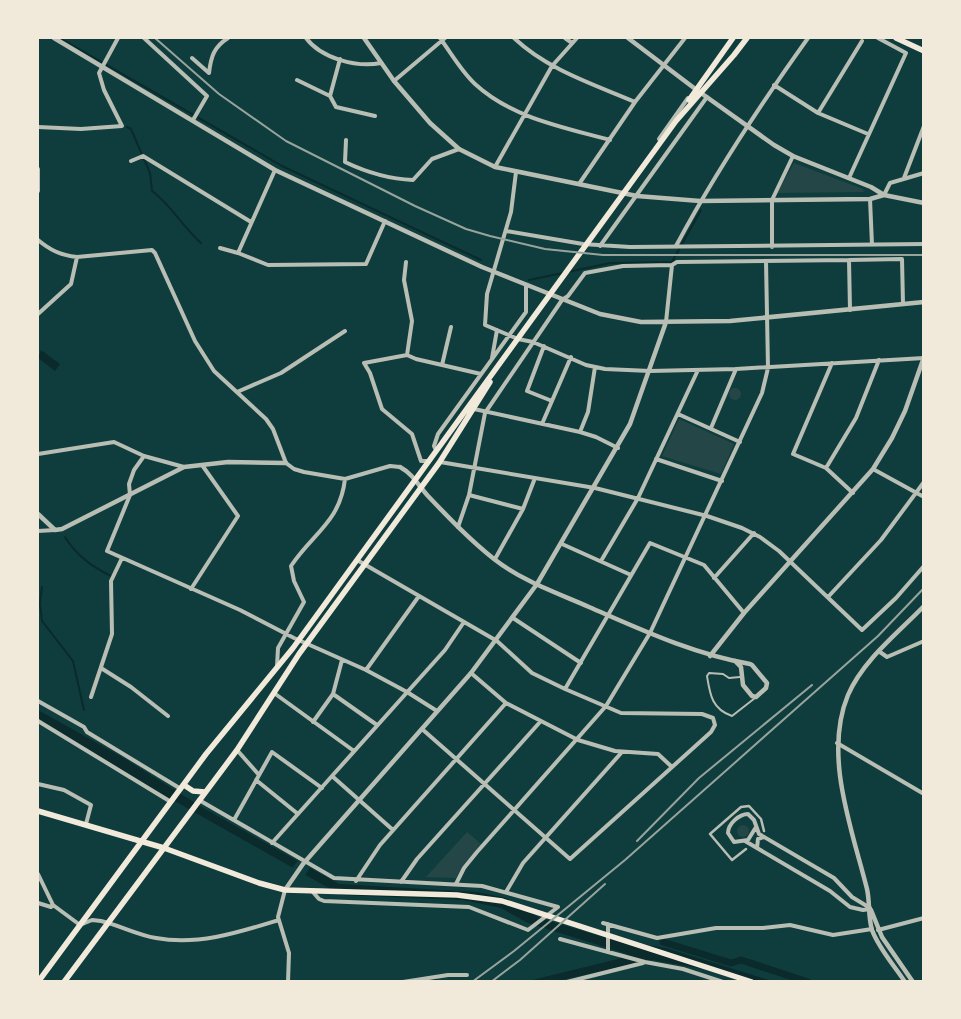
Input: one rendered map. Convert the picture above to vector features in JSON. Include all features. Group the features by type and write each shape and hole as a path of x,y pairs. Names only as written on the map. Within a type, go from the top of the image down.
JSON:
{"main road":[{"path":"38,982 232,720 277,669 676,121 733,38"},
{"path":"676,121 747,38"},
{"path":"896,38 924,51"},
{"path":"64,982 237,750 306,644 440,462 507,353"},
{"path":"181,788 205,792"},
{"path":"38,811 164,848 259,883 285,890 457,895 502,902 752,982"}],"street":[{"path":"54,38 275,170 492,271 562,300 611,317 641,322 767,319 924,302"},
{"path":"38,127 81,129 122,126 104,90 99,73 101,66 118,38"},
{"path":"144,38 207,96 193,120"},
{"path":"192,58 209,73 213,52 218,44 228,38"},
{"path":"306,38 317,50 340,59 367,64 381,63"},
{"path":"364,38 394,81 430,123 459,149 495,167 637,196 700,201 870,199 884,195"},
{"path":"394,81 442,38 476,84 494,98 525,115 610,140"},
{"path":"514,38 534,55 552,66 635,102"},
{"path":"566,38 572,43"},
{"path":"495,167 552,66 577,38"},
{"path":"628,38 707,98 793,156 872,187 884,195 924,203"},
{"path":"579,184 635,102 684,38"},
{"path":"677,246 700,201 747,125 808,38"},
{"path":"849,178 906,53 878,38"},
{"path":"818,113 862,41"},
{"path":"330,96 340,59"},
{"path":"297,80 330,96 336,107 375,116"},
{"path":"774,85 818,113 868,134"},
{"path":"583,244 622,192 694,88"},
{"path":"600,246 707,98"},
{"path":"904,178 924,126"},
{"path":"346,140 345,162 368,173 398,179 413,180 432,159 459,149"},
{"path":"772,246 772,200 793,156"},
{"path":"131,161 141,157 251,222"},
{"path":"38,169 38,191"},
{"path":"238,252 275,170"},
{"path":"516,172 511,212 486,294 486,325 496,330 544,346 595,367 650,371 768,368 923,358 905,411 892,438 873,469 744,613 710,656"},
{"path":"884,195 887,186 904,178 924,173"},
{"path":"870,199 872,245"},
{"path":"220,248 238,252 268,265 366,264 385,221"},
{"path":"506,231 600,246 924,244"},
{"path":"38,240 58,254 77,257 152,250 195,341 214,371 266,419 273,429 286,463 294,469 345,479 390,466 400,467 416,479 421,488 458,527 495,560 537,584 650,633 710,656 734,661 752,665 767,683 766,688 756,697 752,696 743,685 741,667 734,661"},
{"path":"38,314 71,284 77,257"},
{"path":"458,527 468,495 485,413 562,300 568,296 585,273 623,266 672,265 677,262 902,259 903,304"},
{"path":"849,260 850,310"},
{"path":"456,884 464,868 606,706 650,633 762,393 768,368 766,261"},
{"path":"406,262 404,280 412,321 407,355"},
{"path":"288,982 289,953 279,920 285,890 304,862 438,711 497,641 562,544 630,424 666,322 672,265"},
{"path":"550,295 559,284 564,270"},
{"path":"436,450 434,446 438,434 526,312 526,285"},
{"path":"442,365 451,327"},
{"path":"492,359 496,330"},
{"path":"238,392 281,373 345,331"},
{"path":"544,346 527,391 552,401"},
{"path":"428,462 421,461 418,458 412,434 382,409 364,362 407,355 416,360 481,374"},
{"path":"542,424 571,358"},
{"path":"826,468 856,418 879,360"},
{"path":"832,363 793,454 826,468 853,493"},
{"path":"580,432 588,412 595,367"},
{"path":"711,428 736,369"},
{"path":"601,561 638,498 698,370"},
{"path":"474,409 485,413 580,432 618,448"},
{"path":"678,414 740,442"},
{"path":"38,454 106,442 121,445 144,456 184,467"},
{"path":"144,456 129,484 130,495 107,551 366,670 438,711"},
{"path":"656,459 722,481"},
{"path":"38,530 62,529 184,467 228,462 286,463"},
{"path":"440,462 595,488 706,516 754,533 790,561 862,630 896,598 924,566"},
{"path":"191,589 238,516 202,465"},
{"path":"873,469 924,497"},
{"path":"495,560 523,509 535,478"},
{"path":"277,669 278,648 304,602 294,582 291,566 333,516 343,493 345,479"},
{"path":"828,597 881,540 924,482"},
{"path":"468,495 523,509"},
{"path":"38,514 56,530"},
{"path":"714,578 754,533"},
{"path":"565,689 650,543 704,565 744,613"},
{"path":"562,544 631,575"},
{"path":"91,696 112,634 111,581 122,558"},
{"path":"357,560 497,641 532,673 565,689 627,714 700,714 713,718 714,728 570,858 422,729"},
{"path":"366,670 419,596"},
{"path":"913,982 878,930 870,908 839,774 837,743 841,714 852,686 861,672 924,606"},
{"path":"513,618 581,663"},
{"path":"272,843 445,650 464,622"},
{"path":"880,652 887,657 924,641"},
{"path":"313,722 333,694 342,660"},
{"path":"101,668 131,687 168,716"},
{"path":"471,673 506,703 578,740 622,752 658,754 672,767"},
{"path":"274,693 354,752"},
{"path":"333,694 377,725"},
{"path":"38,701 84,727 87,732 181,788"},
{"path":"356,881 369,858 506,703"},
{"path":"38,721 172,801"},
{"path":"401,882 417,859 540,722"},
{"path":"837,743 924,794"},
{"path":"237,750 259,775"},
{"path":"234,820 272,752 322,788"},
{"path":"506,892 523,863 622,752"},
{"path":"332,776 393,830"},
{"path":"256,780 298,814"},
{"path":"38,784 64,790 91,805 86,824"},
{"path":"198,801 334,878 356,881 456,884 506,892 558,907 528,930 469,907 324,901 319,900 312,891"},
{"path":"746,850 732,860 710,834 741,807 749,806 761,818 764,834"},
{"path":"756,827 752,837 745,841 734,842 728,833 730,825 745,813 754,820 756,827 764,834 834,878 852,897 870,908"},
{"path":"757,848 756,842 764,834"},
{"path":"745,841 830,891 850,907 863,910 870,908"},
{"path":"38,874 53,905 80,925 92,920 157,938 184,939 224,937 279,920"},
{"path":"38,903 51,907 53,905"},
{"path":"870,908 872,929 882,948 905,982"},
{"path":"878,930 924,918"},
{"path":"603,923 608,926 657,938 716,928 763,928 790,925 832,935 872,929"},
{"path":"608,926 608,950"},
{"path":"560,939 608,950 640,961 683,969 723,982"},
{"path":"567,982 645,962"},
{"path":"403,982 448,975 468,975"}],"lane":[{"path":"742,676 736,679 729,678 723,674 709,673 707,676 708,695 718,707 732,716 756,697"}],"shaded area":[{"path":"794,163 863,189 864,192 777,193"},
{"path":"41,350 60,364 55,371 38,358"},
{"path":"737,388 740,389 740,399 733,400 730,399 729,392 730,389"},
{"path":"679,419 734,444 721,474 662,456"},
{"path":"38,710 122,757 205,809 339,884 477,892 506,898 540,918 615,940 666,948 772,981 742,981 703,969 652,960 557,981 528,981 618,959 627,954 528,923 501,908 463,900 341,895 141,782 38,718"},
{"path":"741,825 745,825 749,831 745,837 741,837 737,833 737,829"},
{"path":"467,832 481,844 462,867 456,878 426,877"}],"pier":[{"path":"298,860 310,868 303,878 291,870"}],"waterway":[{"path":"60,38 282,166 481,260"},
{"path":"127,127 131,129 150,173 152,191 165,202 201,243"},
{"path":"568,272 610,263 672,262 701,210"},
{"path":"529,280 563,273"},
{"path":"65,537 74,550 85,560 111,576"},
{"path":"42,587 40,603 42,621 73,661 84,710"},
{"path":"663,942 731,963 741,960 808,982"}],"railway":[{"path":"155,38 219,94 286,141 415,206 466,229 490,236 545,249 603,255 924,255"},
{"path":"472,982 514,951 625,860 878,636 924,588"},
{"path":"637,841 699,778 812,685"},
{"path":"491,982 520,960 605,884"}]}
